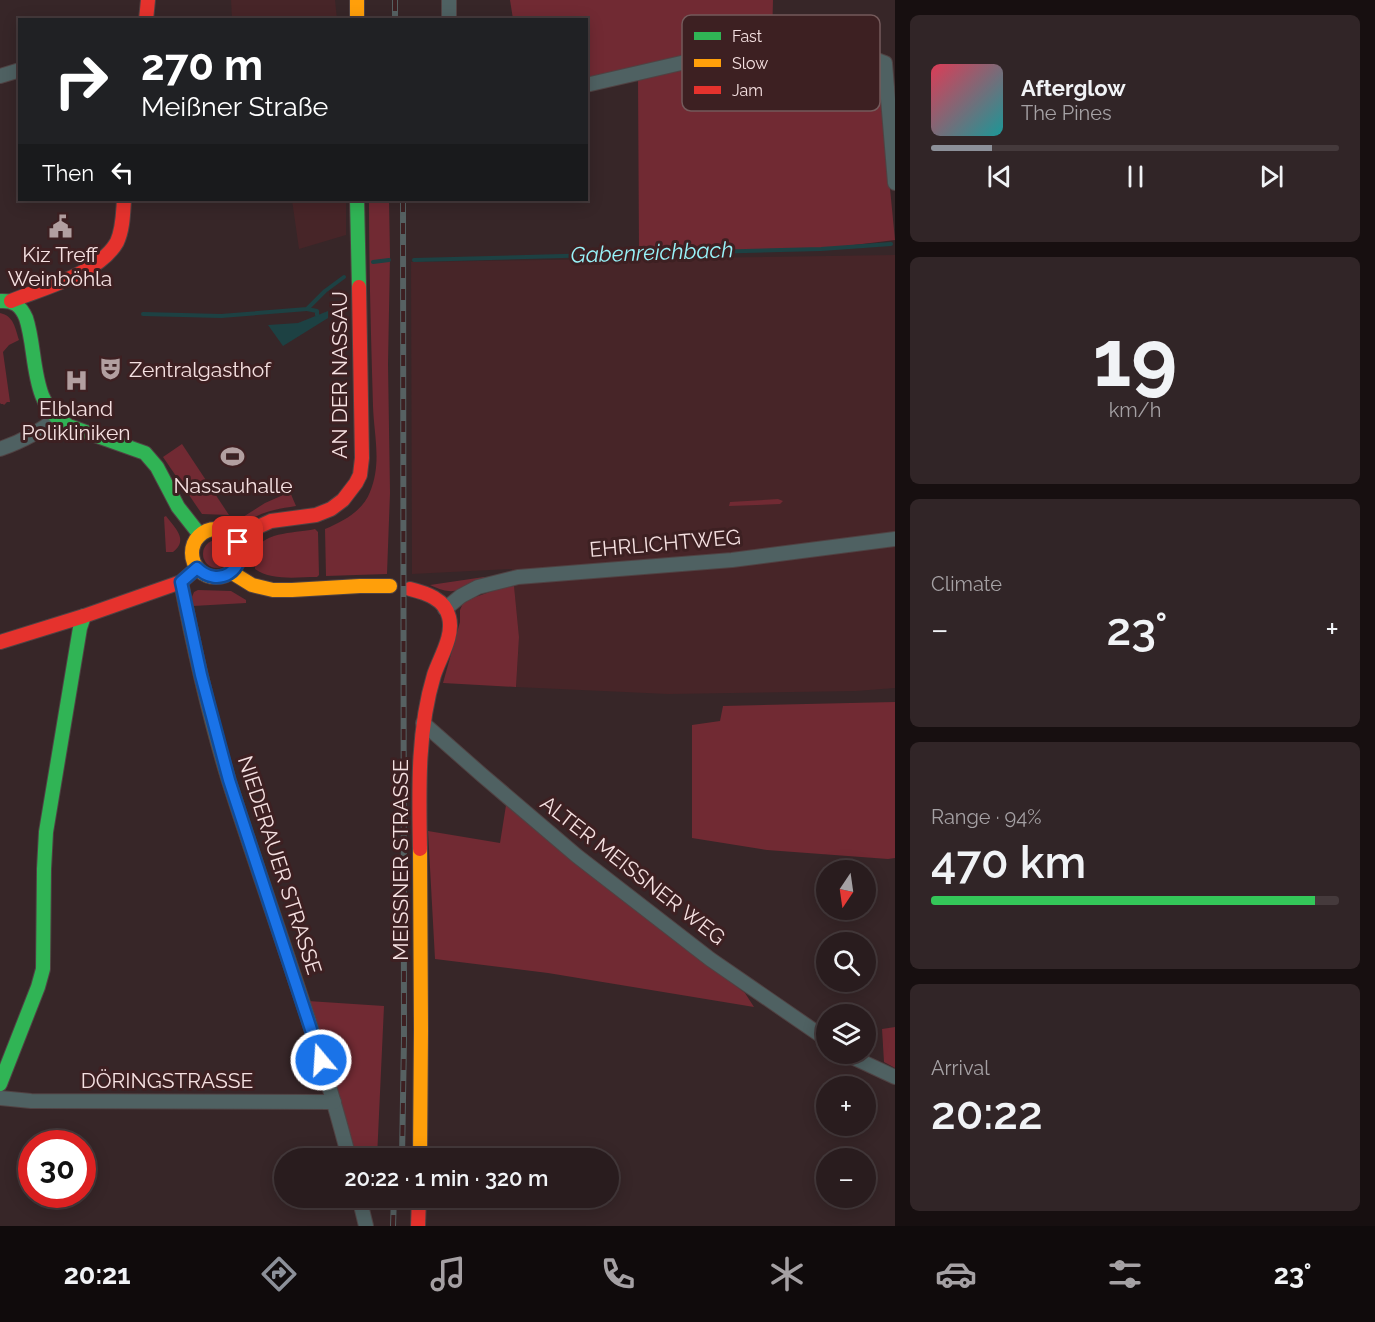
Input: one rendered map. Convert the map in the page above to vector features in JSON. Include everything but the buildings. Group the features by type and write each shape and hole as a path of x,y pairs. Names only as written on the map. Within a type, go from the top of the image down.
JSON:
{"main road":[{"path":"146,18 148,0"},
{"path":"357,0 357,18"},
{"path":"6,301 59,284 95,265 117,241 124,201"},
{"name":"AN DER NASSAU","path":"238,542 248,532 267,523 282,518 321,514 336,505 354,486 359,475 362,458 357,201"},
{"path":"6,301 19,305 25,312 44,402 56,418 69,426 145,453 152,459 177,505 200,535"},
{"path":"210,530 221,530 231,534 238,542 240,558 231,572 222,577 211,577 197,568 193,559 193,549 200,535 210,530"},
{"path":"0,642 181,582 197,568"},
{"path":"231,572 244,582 276,591 352,585 390,586"},
{"path":"410,589 433,597 445,609"},
{"name":"MEISSNER STRASSE","path":"420,1148 422,1069 420,838 423,723 431,687 449,631 450,620 445,609"},
{"path":"0,1084 43,969 46,832 80,628 84,616"},
{"path":"418,1226 419,1208"}],"street":[{"path":"448,18 449,0"},
{"path":"880,62 885,63 895,183"},
{"path":"588,85 682,64"},
{"path":"0,76 18,71"},
{"path":"0,449 21,441 56,418"},
{"name":"EHRLICHTWEG","path":"445,609 461,596 478,587 518,577 732,560 895,539"},
{"name":"NIEDERAUER STRASSE","path":"181,582 201,675 229,780 334,1102 346,1148"},
{"name":"ALTER MEISSNER WEG","path":"423,723 577,855 710,959 816,1032"},
{"path":"867,1064 895,1077"},
{"name":"DÖRINGSTRASSE","path":"0,1098 31,1101 334,1102"},
{"path":"362,1208 366,1226"}],"shaded area":[{"path":"231,0 335,0 337,18 232,18"},
{"path":"510,0 773,0 773,15 682,15 682,58 588,80 588,18 513,18"},
{"path":"682,67 682,111 880,111 880,85 895,240 821,249 639,254 638,77"},
{"path":"292,201 346,201 346,235 299,249"},
{"path":"369,201 389,201 390,493 387,574 326,576 325,529 345,519 362,505 370,492 376,471"},
{"path":"895,255 895,688 856,691 668,694 516,687 519,637 512,569 412,574 411,262"},
{"path":"0,313 11,320 19,340 9,345 3,352 10,402 4,405 0,403"},
{"path":"182,444 229,515 202,514 163,457"},
{"path":"290,492 296,506 264,513 247,522 243,517 265,503"},
{"path":"778,499 783,501 780,504 729,506 730,502"},
{"path":"166,516 180,538 178,548 173,552 166,552 164,517"},
{"path":"315,529 318,532 319,575 317,577 277,577 255,569 257,550 266,539"},
{"path":"217,540 227,544 231,554 227,564 217,568 207,564 203,554 207,544"},
{"path":"484,577 453,591 430,585"},
{"path":"514,586 519,637 516,687 443,683 464,601 501,588"},
{"path":"198,590 231,591 246,600 246,603 193,606 192,597"},
{"path":"895,702 895,858 767,850 692,838 692,725 720,721 723,706"},
{"path":"507,799 593,876 745,993 754,1007 548,973 435,959 428,831 500,843"},
{"path":"308,1001 384,1006 377,1148 354,1148"},
{"path":"895,1027 895,1068 884,1062 882,1029"}],"water":[{"path":"328,311 328,318 283,346 268,325 298,323"}],"waterway":[{"name":"Gabenreichbach","path":"414,260 821,249 891,244"},
{"name":"Gabenreichbach","path":"373,262 389,260"},
{"name":"Gabenreichbach","path":"143,314 221,316 307,309 325,291 344,277"},
{"path":"307,309 317,311 317,315"}],"railway":[{"path":"395,0 395,18"},
{"path":"402,1148 403,201"},
{"path":"393,1226 394,1208"}],"traffic: fast":[{"path":"357,201 359,287"},
{"path":"0,301 13,303 19,307 26,318 41,393 47,406 56,417 69,426 145,453 157,467 178,507 200,535"},
{"path":"0,1084 43,969 46,832 80,628 84,616"}],"traffic: slow":[{"path":"357,0 357,18"},
{"path":"211,529 221,529 233,536 240,548 240,553 240,558 233,570 221,577 211,577 196,566 192,558 192,548 203,533 211,529"},
{"path":"231,572 252,585 273,590 390,586"},
{"path":"420,849 420,1148"}],"traffic: jam":[{"path":"146,18 148,0"},
{"path":"11,301 69,279 97,263 109,253 117,242 120,232 124,201"},
{"path":"238,542 258,527 271,521 316,515 331,509 343,500 360,475 362,458 359,287"},
{"path":"0,642 181,582 197,568"},
{"path":"410,589 439,601 447,611 450,624 450,632 434,675 424,718 420,761 420,849"},
{"path":"418,1226 419,1208"}],"place":[{"name":"Kiz Treff Weinböhla","path":"60,226"},
{"name":"Zentralgasthof","path":"111,369"},
{"name":"Elbland Polikliniken","path":"76,380"},
{"name":"Nassauhalle","path":"233,457"}],"route":[{"path":"238,542 241,553 238,564 227,575 211,577 197,568 181,582 201,675 229,780 321,1060"}]}
